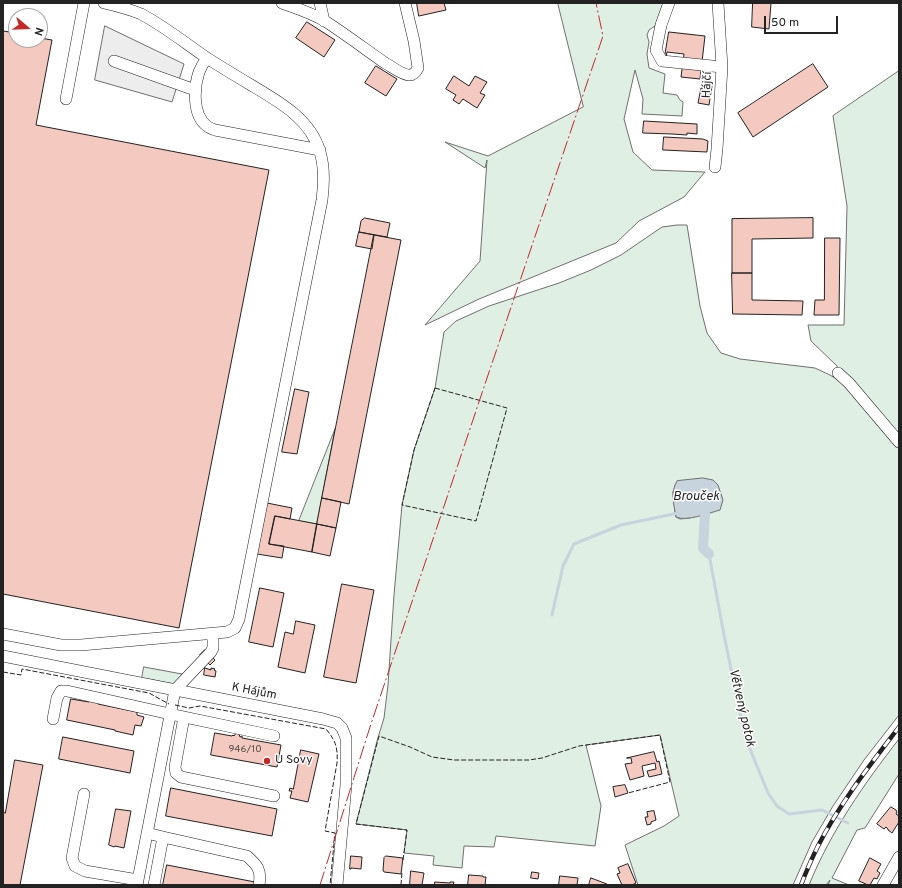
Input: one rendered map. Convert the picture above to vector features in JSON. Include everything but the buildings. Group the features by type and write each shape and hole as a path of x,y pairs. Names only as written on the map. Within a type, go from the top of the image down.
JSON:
{"street":[{"path":"66,99 84,3"},
{"path":"3,634 71,645 227,632 232,631 235,628 239,619 322,200 324,181 320,150 305,125 283,104 207,58 150,19 128,9 104,3"},
{"path":"282,3 324,21 408,76 413,75 416,72 418,63 405,3"},
{"path":"320,3 324,21"},
{"path":"669,3 661,25 656,50 662,61 722,67"},
{"name":"Hájčí","path":"715,167 722,67 718,3"},
{"path":"207,58 199,71 195,90 197,110 201,120 207,126 215,130 320,150"},
{"path":"114,61 195,90"},
{"path":"838,373 849,383 899,442"},
{"path":"84,794 72,858 75,866 85,871 138,883 175,690 211,652 213,648 213,633"},
{"name":"K Hájům","path":"3,656 322,718 337,723 342,728 346,738 346,784 337,885"},
{"path":"53,719 57,698 61,691 67,691 274,736"},
{"path":"184,717 174,767 176,773 181,777 274,796"},
{"path":"147,832 246,856 257,865 261,877 259,885"},
{"path":"154,885 163,837"},
{"path":"883,885 899,857"}],"green space":[{"path":"558,3 663,3 655,26 649,30 647,35 649,42 647,54 649,68 665,74 663,93 677,95 683,102 682,116 642,114 643,99 635,70 624,119 633,152 652,170 705,172 684,197 639,221 616,243 479,299 425,325 480,261 487,160 485,168 445,142 488,156 583,107"},
{"path":"899,71 899,715 864,760 833,806 812,842 793,885 638,885 625,845 664,826 679,816 660,735 586,745 601,806 595,846 496,836 494,847 464,846 462,868 433,865 434,856 404,853 407,830 356,824 384,718 388,685 402,505 414,450 435,388 444,332 456,321 489,306 559,283 591,270 621,255 662,227 687,225 700,306 707,333 721,353 740,359 815,368 843,383 837,366 811,341 808,325 844,325 847,206 833,116","holes":["673,492 690,518 680,519 676,517"]},
{"path":"335,429 317,524 299,521"},
{"path":"144,667 182,674 179,685 142,678"},
{"path":"899,739 899,774 865,828 857,830 832,878 849,885 828,885 830,880 826,885 809,885 827,846 849,809 873,773"}],"shaded area":[{"path":"105,26 184,64 172,102 95,80"}],"water":[{"name":"Brouček","path":"703,478 713,480 718,485 723,500 720,510 691,518 676,517 673,494 677,481"}],"waterway":[{"name":"Větvený potok","path":"552,615 563,566 574,544 621,525 678,513"},
{"name":"Větvený potok","path":"705,514 703,548 709,554"},
{"name":"Větvený potok","path":"709,554 745,737 768,793 777,806 789,814 822,810 848,823"}],"railway":[{"path":"801,885 818,846 836,815 856,785 899,727"}],"fence":[{"path":"435,388 507,408 476,521 402,505 414,450 435,388"},
{"path":"3,672 21,675 22,669 149,693 169,704"},
{"path":"175,705 189,708 200,706 326,729 336,745 337,753 337,763 325,831 335,833 330,885"},
{"path":"403,860 407,830 356,824 379,736 432,757 454,760 529,760 542,758 579,746 660,735 670,782 628,793"},
{"path":"401,885 402,872"}],"power":[{"path":"320,885 370,727 603,36 596,3"}],"place":[{"name":"U Sovy","path":"267,761"}]}
